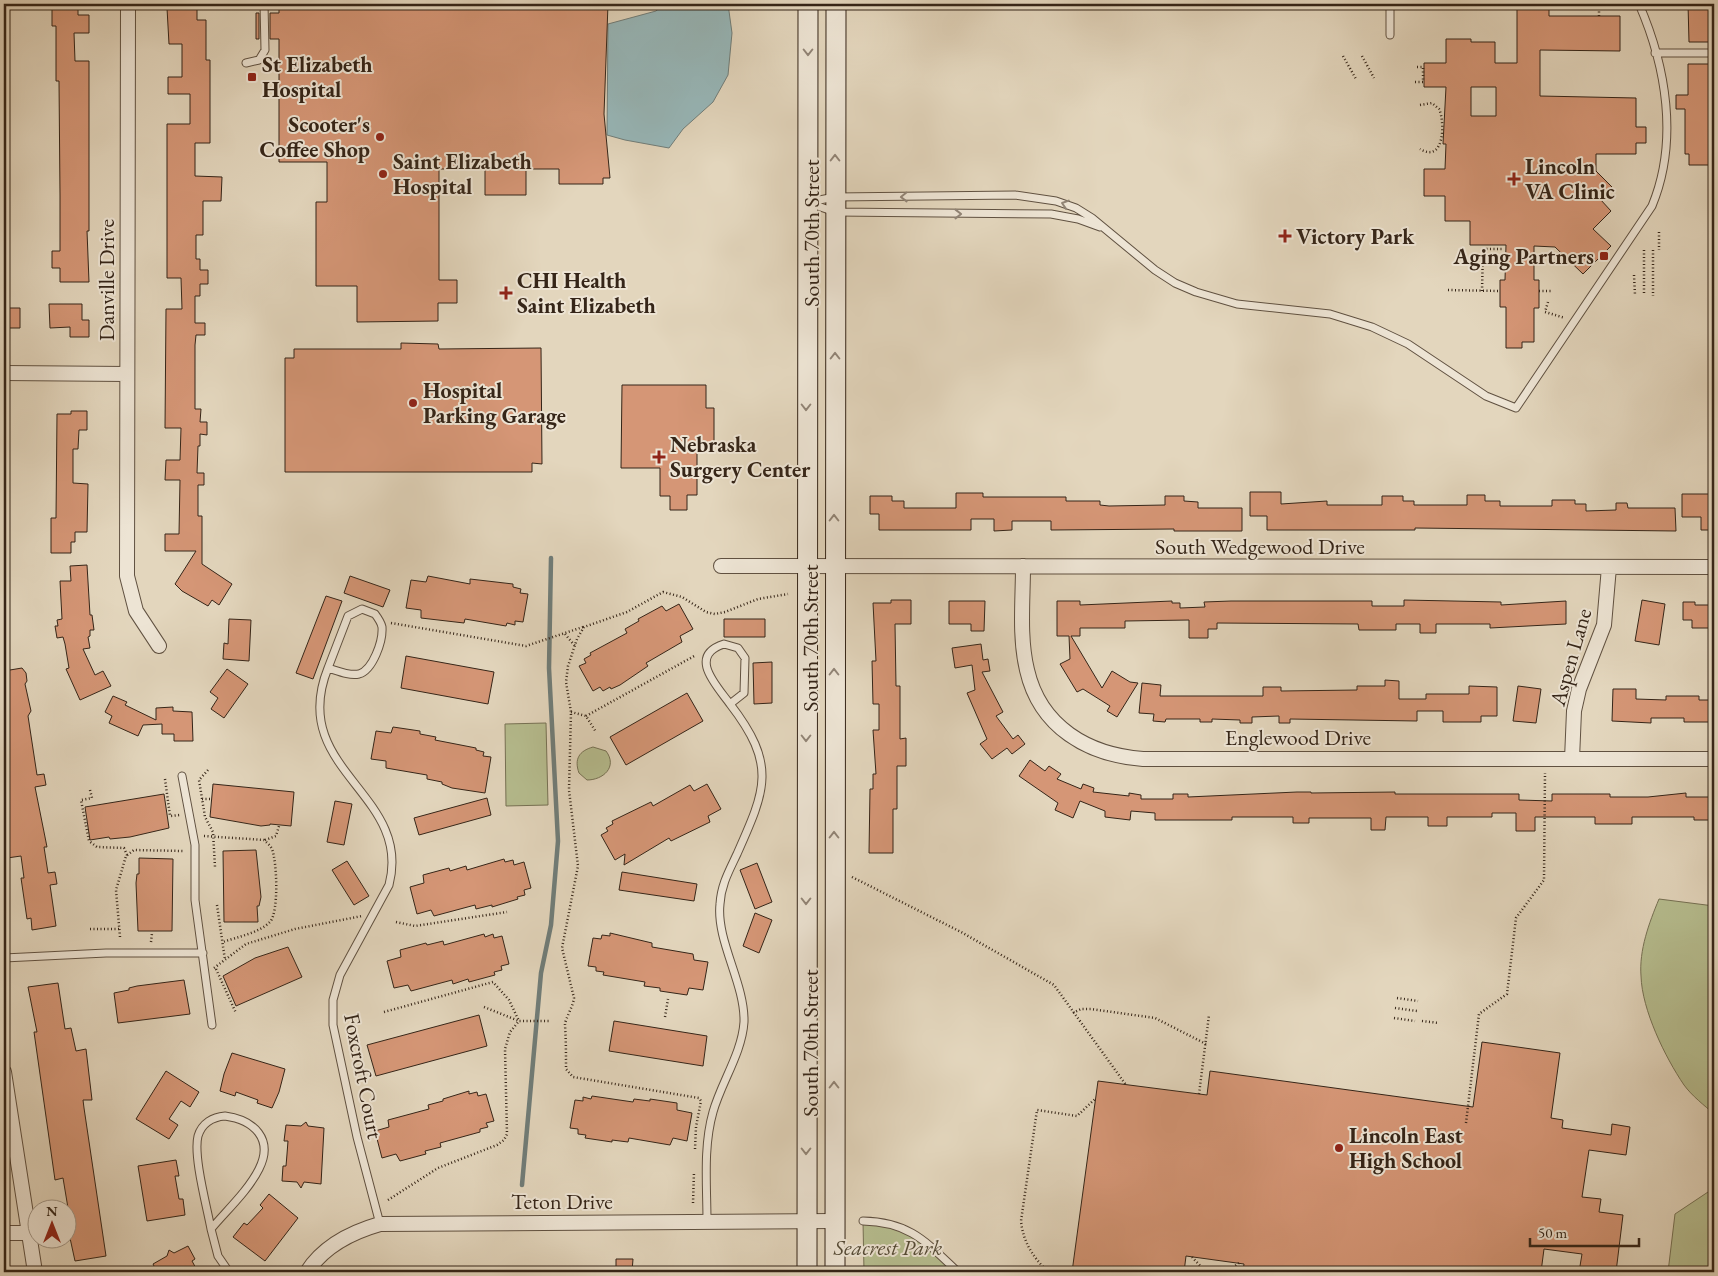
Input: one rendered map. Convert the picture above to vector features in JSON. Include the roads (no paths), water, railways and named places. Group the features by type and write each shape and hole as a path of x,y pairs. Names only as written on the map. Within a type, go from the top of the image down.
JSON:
{"main road":[{"name":"South 70th Street","path":"807,1272 806,202 808,4"},
{"name":"South 70th Street","path":"835,1272 834,567 836,4"}],"street":[{"name":"Danville Drive","path":"128,4 127,556 130,595 136,611 159,646"},
{"path":"4,373 127,374"},
{"name":"South Wedgewood Drive","path":"721,566 1714,567"},
{"name":"Englewood Drive","path":"1023,566 1024,646 1027,670 1036,693 1061,728 1079,741 1101,752 1119,757 1143,758 1714,759"},
{"name":"Aspen Lane","path":"1572,759 1574,711 1580,689 1604,625 1609,567"},
{"path":"4,1072 28,1233 4,1233"},
{"name":"Teton Drive","path":"307,1272 322,1254 337,1243 356,1232 380,1224 834,1221"},
{"path":"31,1248 35,1272"}],"lane":[{"path":"246,63 259,60 265,50 264,4"},
{"path":"1390,4 1390,35"},
{"path":"806,202 835,205 1036,197 1076,208 1155,270 1175,283 1196,292 1237,304 1330,314 1372,327 1408,344 1486,396 1516,408 1652,206 1658,192 1668,131 1665,91 1639,4"},
{"path":"1655,53 1714,53"},
{"path":"806,202 835,205 1051,214 1078,219 1106,230"},
{"name":"Foxcroft Court","path":"328,668 349,674 366,671 372,662 381,634 382,626 375,614 362,609 348,616 321,686 318,703 323,733 339,762 383,825 392,852 392,874 389,885 372,920 340,975 335,988 332,1014 347,1096 380,1224"},
{"path":"707,1222 707,1152 710,1123 739,1045 744,1022 740,994 720,914 721,891 756,811 763,779 762,762 755,743 707,672 708,657 711,652 724,644 738,648 745,658 744,693 730,704"},
{"path":"182,776 196,857 194,900 212,1025"},
{"path":"4,958 106,952 203,953"},
{"path":"211,1230 253,1178 262,1158 263,1142 257,1129 252,1124 234,1117 225,1116 210,1120 199,1134 198,1152 211,1230 218,1256 229,1272"},
{"path":"863,1221 881,1222 905,1228 932,1247 958,1272"}],"water":[{"path":"664,4 728,4 732,33 728,75 713,102 683,129 669,148 607,135 608,24 656,11"}],"waterway":[{"path":"522,1185 541,973 551,925 558,841 549,668 551,558"}],"place":[{"name":"St Elizabeth Hospital","path":"252,77"},
{"name":"Scooter's Coffee Shop","path":"380,137"},
{"name":"Saint Elizabeth Hospital","path":"383,174"},
{"name":"Lincoln VA Clinic","path":"1514,179"},
{"name":"Victory Park","path":"1285,236"},
{"name":"Aging Partners","path":"1604,256"},
{"name":"CHI Health Saint Elizabeth","path":"506,293"},
{"name":"Hospital Parking Garage","path":"413,403"},
{"name":"Nebraska Surgery Center","path":"659,457"},
{"name":"Lincoln East High School","path":"1339,1148"}],"park label":[{"name":"Seacrest Park","path":"888,1247"}]}
